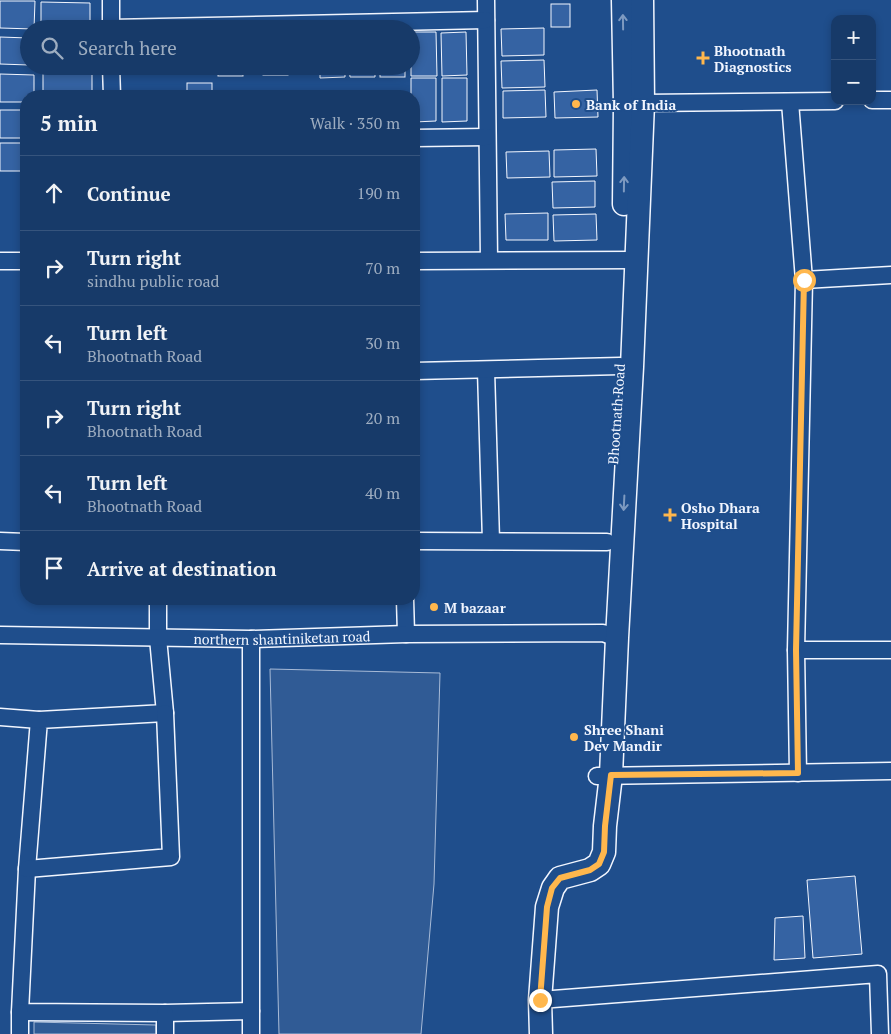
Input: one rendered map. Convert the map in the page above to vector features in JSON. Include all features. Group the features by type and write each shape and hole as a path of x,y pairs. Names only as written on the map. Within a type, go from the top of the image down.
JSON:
{"street":[{"path":"111,0 111,20"},
{"path":"486,0 489,260"},
{"name":"Bhootnath Road","path":"623,0 634,104"},
{"name":"Bhootnath Road","path":"541,1034 540,1000 547,907 552,888 560,878 590,870 599,864 604,852 604,775 610,635 632,367 630,260 634,104 642,0"},
{"path":"420,21 486,20"},
{"path":"111,75 112,90"},
{"path":"876,100 891,100"},
{"path":"634,104 831,101"},
{"path":"790,102 804,280 796,650 798,773"},
{"path":"420,138 487,137"},
{"path":"420,261 630,260"},
{"name":"Bhootnath Road","path":"610,635 607,542 609,498 630,260"},
{"path":"0,261 20,261"},
{"path":"804,280 891,275"},
{"path":"420,372 620,366"},
{"path":"486,370 491,541"},
{"path":"0,541 20,542"},
{"path":"420,541 607,542"},
{"path":"27,869 172,857 165,713 158,638 158,605"},
{"path":"405,605 406,634"},
{"name":"northern shantiniketan road","path":"158,638 251,639 406,634 610,635"},
{"path":"0,635 158,638"},
{"path":"251,639 251,1034"},
{"path":"796,650 891,650"},
{"path":"0,717 39,720 165,713"},
{"path":"20,1034 27,869 39,720"},
{"path":"604,775 891,771"},
{"path":"540,1000 878,974 880,1034"},
{"path":"20,1012 165,1013 251,1011"},
{"path":"165,1013 165,1034"}],"shaded area":[{"path":"270,669 440,673 434,884 421,1034 279,1034"},
{"path":"34,1022 156,1025 156,1034 34,1034"}],"building":[{"path":"0,1 35,1 34,20 20,20 20,29 0,28"},
{"path":"41,2 90,3 90,20 41,20"},
{"path":"551,4 570,4 570,27 551,27"},
{"path":"544,28 544,55 502,56 501,29"},
{"path":"420,32 436,32 437,76 411,76 420,75"},
{"path":"466,32 467,75 442,76 441,33"},
{"path":"0,37 20,38 20,65 0,64"},
{"path":"544,60 545,87 502,88 501,61"},
{"path":"0,74 34,75 34,90 20,90 20,102 0,102"},
{"path":"43,75 92,75 92,90 43,90"},
{"path":"218,75 243,75 243,76"},
{"path":"320,75 345,75 345,77 320,78"},
{"path":"350,75 375,75 375,77 350,77"},
{"path":"380,75 405,75 405,77 380,77"},
{"path":"411,78 436,78 436,121 420,122 420,90 411,90"},
{"path":"442,78 467,78 467,121 442,122"},
{"path":"187,83 212,83 212,90 187,90"},
{"path":"545,90 546,117 503,118 503,91"},
{"name":"Bank of India","path":"597,90 598,117 555,118 554,92"},
{"path":"0,110 20,110 20,138 0,138"},
{"path":"0,143 20,143 20,171 0,171"},
{"path":"596,149 597,176 554,177 554,150"},
{"path":"549,151 550,177 507,178 506,152"},
{"path":"595,181 595,207 553,208 552,182"},
{"path":"548,213 548,240 506,240 505,214"},
{"path":"596,214 597,240 554,241 553,215"},
{"path":"855,876 862,954 813,958 807,880"},
{"path":"803,916 805,958 774,960 775,918"}],"place":[{"name":"Bhootnath Diagnostics","path":"703,58"},
{"name":"Bank of India","path":"576,104"},
{"name":"Osho Dhara Hospital","path":"670,515"},
{"name":"M bazaar","path":"434,607"},
{"name":"Shree Shani Dev Mandir","path":"574,737"}],"route":[{"path":"540,1000 547,907 552,888 560,878 590,870 599,864 604,852 611,775 798,773 796,650 804,280"}]}
